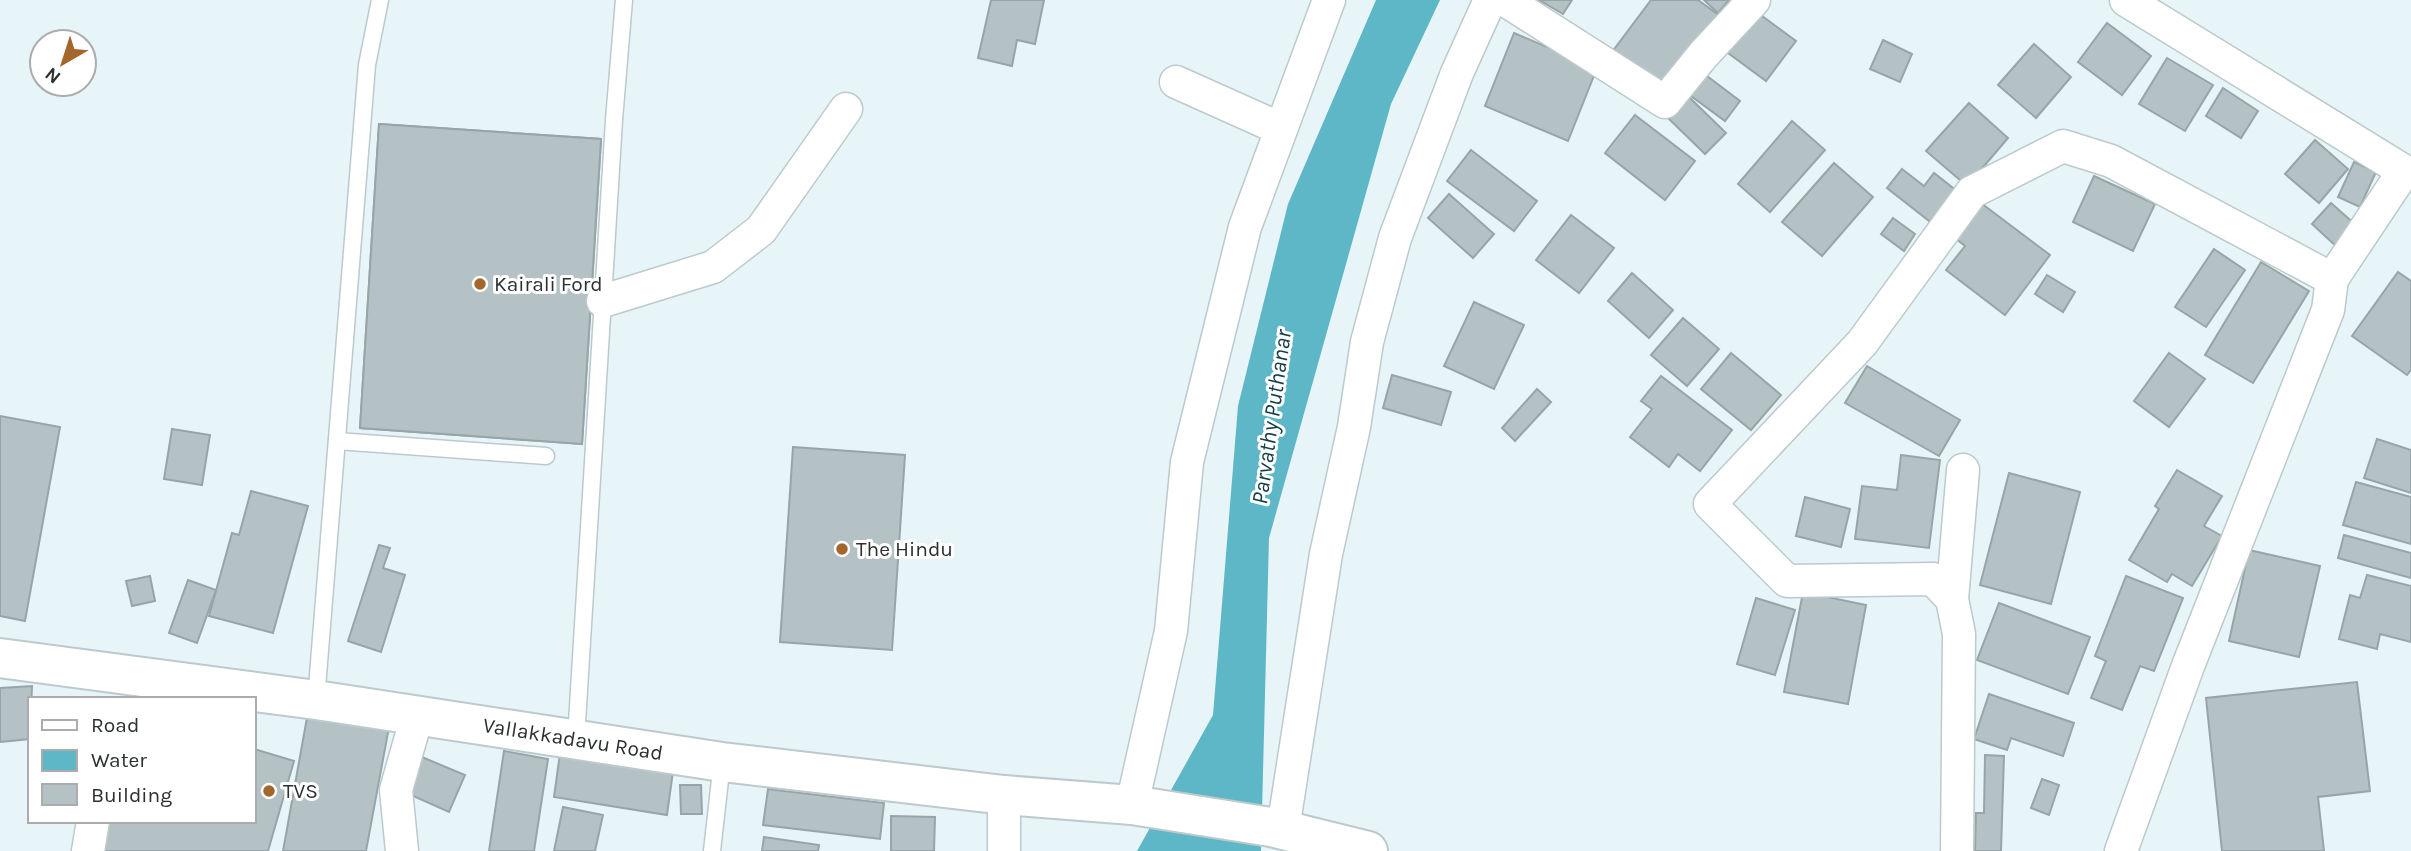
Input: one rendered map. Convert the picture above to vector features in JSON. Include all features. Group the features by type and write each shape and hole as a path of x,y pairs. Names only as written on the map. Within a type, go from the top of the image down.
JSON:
{"street":[{"path":"1140,807 1171,631 1187,462 1245,227 1329,0"},
{"path":"1277,828 1326,554 1354,427 1367,342 1395,238 1457,73 1490,0"},
{"path":"1505,0 1665,102 1703,55 1754,0"},
{"path":"2121,851 2189,666 2328,310 2332,279 2404,171 2126,0"},
{"path":"1176,82 1281,129"},
{"path":"603,301 713,267 761,230 846,109"},
{"path":"1952,598 1933,579 1787,581 1710,504 1862,343 1972,192 2063,146 2111,161 2332,279"},
{"path":"1957,851 1959,634 1952,598 1964,470"},
{"name":"Vallakkadavu Road","path":"0,658 125,687 316,700 722,762 1004,795 1140,807 1277,828 1368,851"},
{"path":"402,851 396,790 417,716"},
{"path":"1004,795 1004,851"},
{"path":"88,851 93,823"}],"lane":[{"path":"316,700 367,65 380,0"},
{"path":"576,739 614,120 624,0"},
{"path":"337,441 546,456"},
{"path":"712,851 722,762"}],"water":[{"name":"Parvathy Puthanar","path":"1376,0 1440,0 1391,104 1269,538 1261,851 1137,851 1213,715 1238,406 1288,204"}],"building":[{"path":"991,0 1044,0 1035,44 1017,40 1012,66 978,58"},
{"path":"1539,0 1572,0 1563,14"},
{"path":"1651,0 1698,0 1720,16 1663,91 1612,52"},
{"path":"1704,0 1729,0 1718,13"},
{"path":"1754,10 1796,41 1766,81 1724,50"},
{"path":"2107,23 2151,56 2122,95 2078,62"},
{"path":"1514,33 1597,68 1568,141 1485,106"},
{"path":"1883,40 1912,54 1900,82 1870,69"},
{"path":"2034,44 2071,77 2036,118 1998,85"},
{"path":"2167,58 2213,85 2185,131 2139,104"},
{"path":"1703,73 1740,101 1725,121 1687,93"},
{"path":"2223,88 2258,111 2241,138 2206,116"},
{"path":"1689,97 1726,133 1705,154 1669,119"},
{"path":"1969,103 2008,138 1967,186 1926,151"},
{"path":"1635,115 1695,161 1665,200 1605,153"},
{"path":"1792,121 1825,150 1770,212 1738,184"},
{"name":"Kairali Ford","path":"379,124 601,139 582,444 360,428"},
{"name":"Kairali Ford","path":"379,124 601,139 582,444 360,428"},
{"path":"2315,140 2348,169 2319,203 2285,174"},
{"path":"1471,150 1537,201 1514,231 1447,181"},
{"path":"2354,162 2376,172 2360,207 2338,197"},
{"path":"1834,163 1873,197 1822,256 1782,222"},
{"path":"1902,169 1924,186 1934,173 1958,192 1933,224 1887,188"},
{"path":"2094,176 2155,204 2133,251 2073,222"},
{"path":"1449,194 1494,234 1473,258 1428,218"},
{"path":"1981,203 2050,255 2005,315 1946,270 1965,246 1955,238"},
{"path":"2331,203 2357,226 2337,247 2312,224"},
{"path":"1571,215 1614,248 1579,293 1536,260"},
{"path":"1893,218 1915,234 1904,251 1881,234"},
{"path":"2214,249 2245,270 2206,327 2175,307"},
{"path":"2261,262 2309,291 2253,383 2205,355"},
{"path":"2398,272 2411,281 2411,370 2407,375 2352,336"},
{"path":"1632,273 1673,310 1649,338 1608,301"},
{"path":"2047,275 2075,292 2063,312 2035,294"},
{"path":"1474,302 1524,325 1494,389 1444,366"},
{"path":"1683,318 1719,349 1687,386 1651,355"},
{"path":"1731,353 1781,395 1751,430 1701,389"},
{"path":"2169,353 2205,379 2169,427 2134,401"},
{"path":"1867,366 1960,420 1939,456 1845,403"},
{"path":"1392,375 1451,392 1441,425 1383,408"},
{"path":"1661,376 1732,430 1700,471 1678,454 1669,467 1630,437 1652,409 1641,401"},
{"path":"1537,389 1551,402 1515,441 1502,428"},
{"path":"0,416 60,427 25,621 0,616"},
{"path":"172,429 210,435 202,485 164,479"},
{"path":"2377,439 2411,450 2411,493 2364,478"},
{"name":"The Hindu","path":"793,447 905,455 892,650 780,642"},
{"path":"1901,455 1940,460 1929,548 1855,539 1862,486 1897,490"},
{"path":"2177,470 2222,496 2204,526 2222,536 2192,586 2172,574 2167,582 2129,560 2159,509 2155,506"},
{"path":"2009,473 2080,492 2051,604 1980,585"},
{"path":"2356,482 2411,497 2411,544 2343,525"},
{"path":"251,491 308,506 273,633 209,616 232,533 239,535"},
{"path":"1805,497 1850,509 1841,547 1796,536"},
{"path":"2344,535 2411,553 2411,578 2338,558"},
{"path":"379,545 390,548 383,568 405,575 381,652 348,641"},
{"path":"2249,550 2320,566 2299,657 2229,641"},
{"path":"2367,575 2411,586 2411,642 2380,634 2377,649 2339,639 2350,595 2360,598"},
{"path":"150,576 155,601 132,606 126,581"},
{"path":"2126,576 2183,598 2154,671 2140,666 2122,710 2091,698 2106,661 2095,656"},
{"path":"188,580 216,590 197,643 169,633"},
{"path":"1803,592 1866,605 1848,704 1784,692"},
{"path":"1756,598 1795,610 1775,675 1737,664"},
{"path":"1999,603 2090,637 2068,694 1977,660"},
{"path":"2357,682 2370,791 2318,797 2324,851 2222,851 2206,698"},
{"path":"32,686 32,697 28,697 28,739 0,742 0,688"},
{"path":"1989,694 2074,723 2063,756 2011,738 2007,750 1974,739"},
{"path":"308,712 389,727 366,851 283,851"},
{"path":"561,746 674,764 667,815 554,797"},
{"name":"TVS","path":"256,750 294,761 268,851 96,851 103,823 256,823"},
{"path":"504,751 548,759 534,851 489,851"},
{"path":"417,755 465,775 449,812 402,791"},
{"path":"1985,755 2004,756 2001,851 1975,851 1976,813 1984,813"},
{"path":"2042,779 2059,785 2049,815 2031,808"},
{"path":"680,785 701,785 702,814 681,814"},
{"path":"768,789 884,803 880,839 763,825"},
{"path":"563,807 603,815 595,851 554,851"},
{"path":"891,816 935,817 934,851 891,851"},
{"path":"764,837 819,845 818,851 762,851"}],"place":[{"name":"Kairali Ford","path":"480,284"},
{"name":"The Hindu","path":"842,549"},
{"name":"TVS","path":"269,791"}]}
